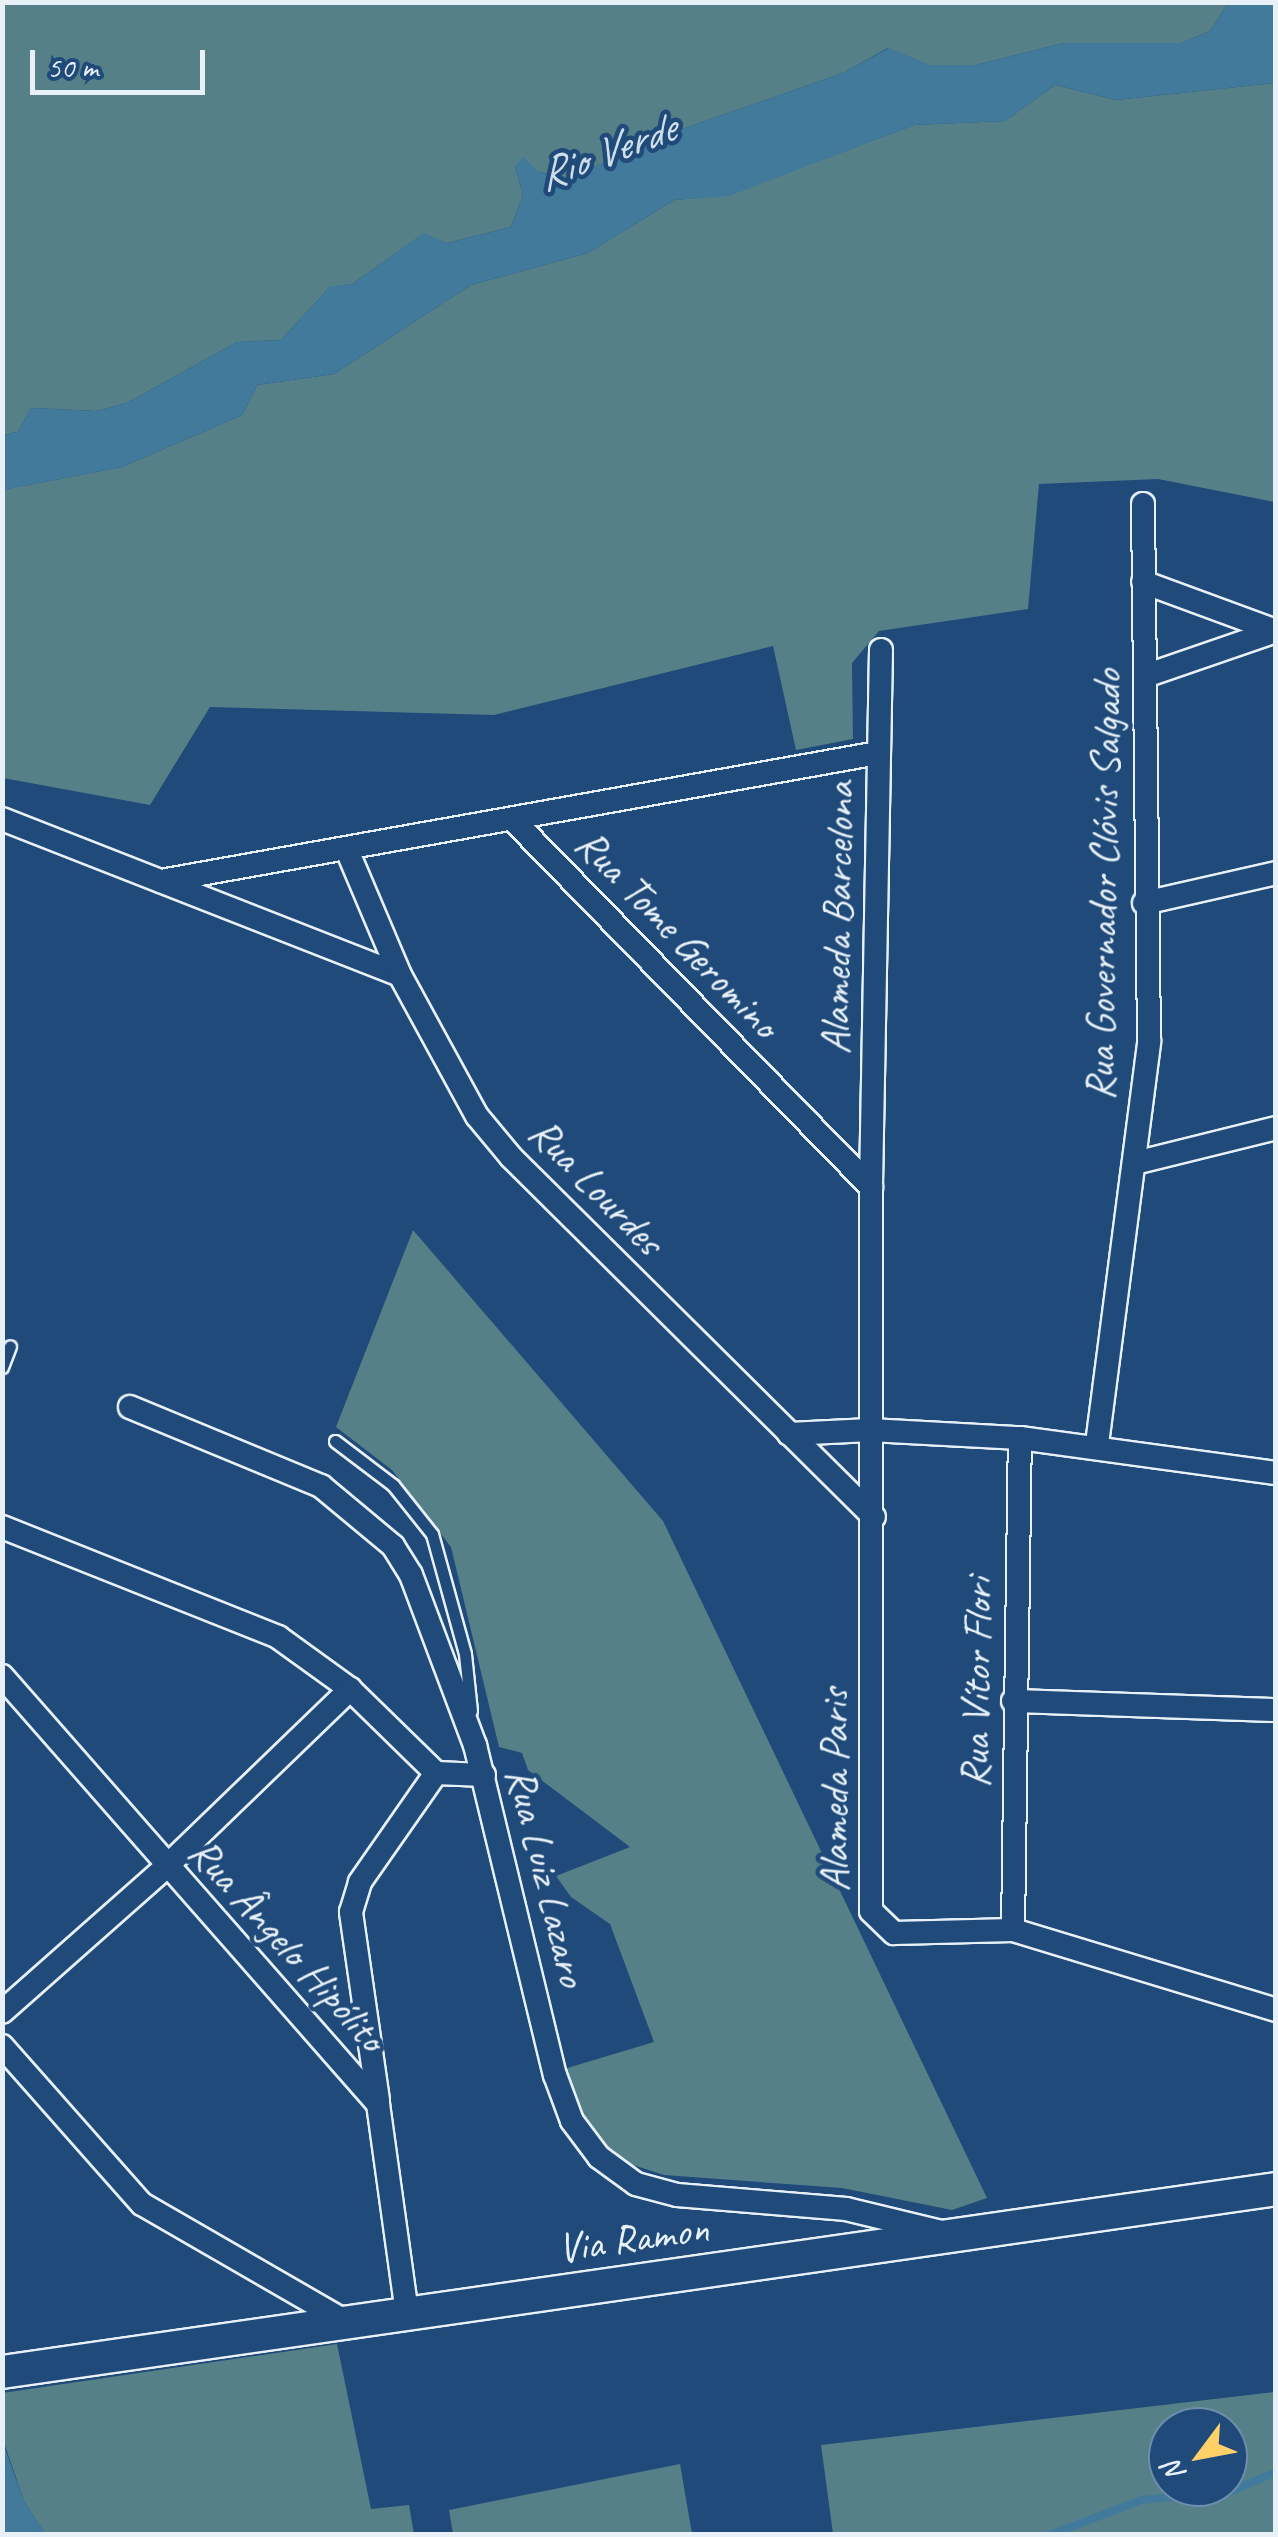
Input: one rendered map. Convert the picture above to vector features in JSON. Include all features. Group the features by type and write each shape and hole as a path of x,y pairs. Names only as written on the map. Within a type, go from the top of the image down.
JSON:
{"main road":[{"name":"Via Ramon","path":"18,2369 959,2237 1276,2188"}],"street":[{"name":"Rua Governador Clóvis Salgado","path":"1097,1444 1149,1041 1144,903 1143,504"},
{"path":"1143,582 1276,631"},
{"path":"1144,676 1276,631"},
{"name":"Alameda Barcelona","path":"870,1430 881,650"},
{"path":"161,881 878,753"},
{"path":"2,819 400,975"},
{"name":"Rua Tome Geromino","path":"512,820 871,1188"},
{"name":"Rua Lourdes","path":"347,850 400,975 459,1087 510,1157 874,1518"},
{"path":"1144,903 1276,873"},
{"path":"1135,1163 1276,1128"},
{"name":"Rua Luiz Lazaro","path":"130,1407 321,1486 376,1526 411,1575 484,1775 555,2075 572,2121 599,2157 636,2184 677,2196 846,2209 959,2237"},
{"path":"789,1434 870,1430 1097,1444 1276,1473"},
{"name":"Alameda Paris","path":"870,1430 874,1518 871,1911 894,1934 1013,1930 1276,2010"},
{"name":"Rua Vítor Flori","path":"1013,1930 1013,1700 1020,1438"},
{"path":"2,1527 278,1636 350,1689 436,1772 484,1775"},
{"name":"Rua Ângelo Hipólito","path":"2,1676 378,2104 407,2313"},
{"path":"2,2012 168,1866 350,1689"},
{"path":"1013,1700 1276,1710"},
{"path":"378,2104 351,1912 360,1882 436,1772"},
{"path":"2,2046 142,2204 346,2322"}],"lane":[{"path":"2,1367 10,1346"},
{"path":"335,1442 393,1486 432,1534 465,1654 475,1746"}],"green space":[{"path":"3,3 1228,3 1210,31 1182,43 1064,43 976,65 928,65 888,48 843,73 665,135 568,179 515,166 523,195 511,227 447,243 423,234 352,284 330,287 281,340 237,342 127,403 96,411 31,408 18,432 3,435"},
{"path":"1275,83 1275,502 1158,479 1039,484 1028,609 879,631 852,663 853,739 796,750 773,646 494,715 210,707 150,805 3,778 2,490 122,467 242,415 257,385 334,374 471,285 588,253 674,200 729,195 914,125 1005,121 1055,85 1116,100"},
{"path":"413,1230 663,1521 987,2198 952,2210 842,2188 664,2175 627,2163 596,2138 578,2110 564,2069 654,2042 610,1924 571,1897 556,1876 630,1847 528,1770 522,1753 499,1747 451,1547 392,1470 336,1427"},
{"path":"337,2344 371,2509 409,2505 414,2534 45,2534 24,2501 3,2440 2,2393"},
{"path":"1275,2392 1275,2534 833,2534 821,2445"},
{"path":"680,2464 692,2534 453,2534 449,2510"}],"water":[{"path":"1228,3 1275,3 1275,83 1116,100 1055,85 1005,121 914,125 729,196 674,200 588,253 471,285 334,374 257,385 242,415 122,467 3,490 3,435 18,432 31,408 96,411 127,403 237,342 281,340 331,286 352,284 424,233 447,243 511,227 523,195 515,166 523,157 539,172 568,179 665,135 843,73 889,48 928,65 976,65 1064,43 1182,43 1210,31"},
{"path":"2,2440 24,2501 45,2534 3,2534"}],"waterway":[{"path":"1052,2534 1142,2500 1232,2491 1276,2472"}],"water label":[{"name":"Rio Verde","path":"606,152"}]}
